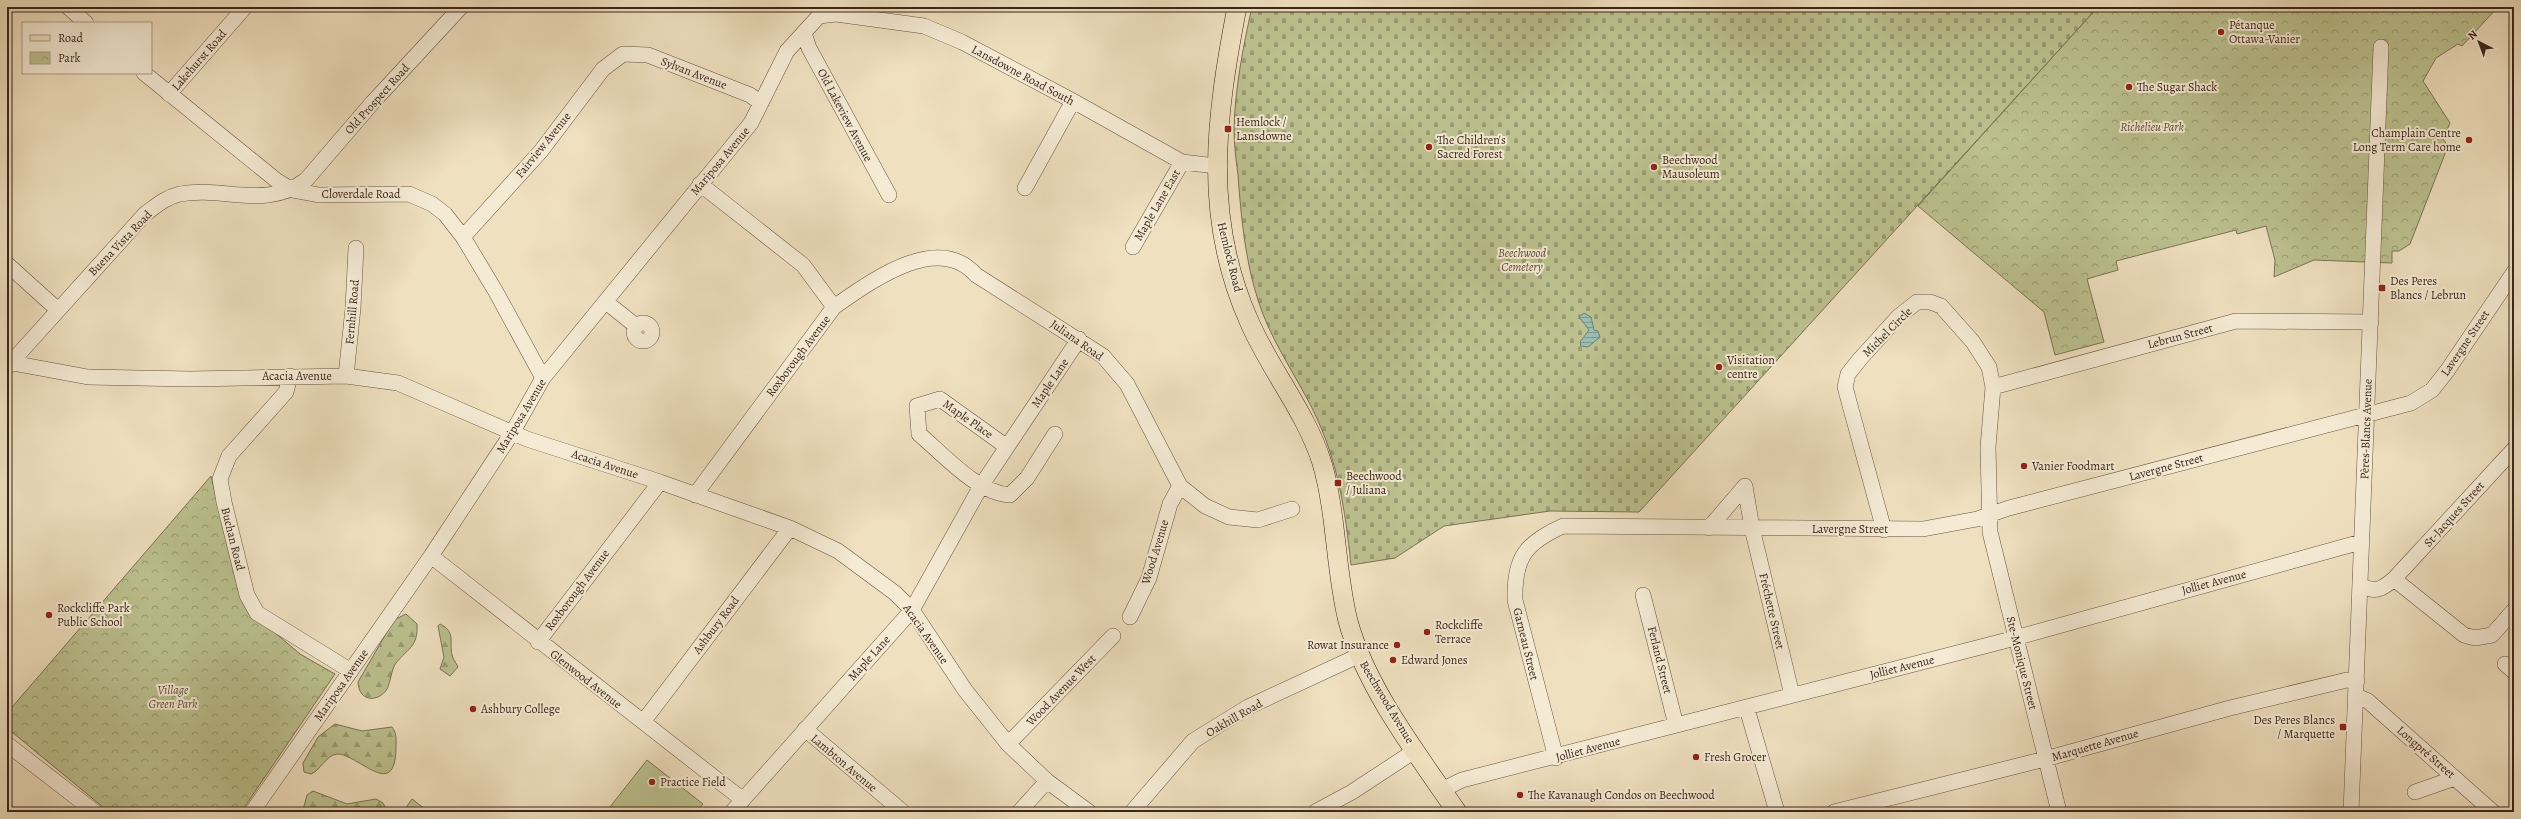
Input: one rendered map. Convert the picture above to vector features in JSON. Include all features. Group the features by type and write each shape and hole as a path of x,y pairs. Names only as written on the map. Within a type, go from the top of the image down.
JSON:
{"main road":[{"name":"Hemlock Road","path":"1237,7 1222,84 1216,166 1218,207 1234,280 1249,322 1307,426 1321,461 1328,487"},
{"name":"Beechwood Avenue","path":"1328,487 1341,586 1348,621 1360,655 1372,680 1457,812"}],"street":[{"path":"68,7 85,22"},
{"name":"Lakehurst Road","path":"169,94 245,7"},
{"name":"Old Prospect Road","path":"292,190 306,180 373,102 461,7"},
{"name":"Lansdowne Road South","path":"804,33 815,11 924,26 962,42 1073,101 1182,162 1216,166"},
{"name":"Mariposa Avenue","path":"252,812 431,556 512,433 543,378 751,123 781,59 804,33"},
{"name":"Old Lakeview Avenue","path":"804,33 809,48 889,195"},
{"name":"Pères-Blancs Avenue","path":"2347,811 2357,681 2362,586 2361,542 2381,47"},
{"name":"Sylvan Avenue","path":"623,54 648,55 750,95 761,103"},
{"name":"Fairview Avenue","path":"463,237 541,151 603,69 623,54"},
{"name":"Cloverdale Road","path":"145,74 276,180 292,190 319,195 409,194 432,204 445,214 463,237 496,292 543,378"},
{"path":"1025,188 1073,101"},
{"name":"Maple Lane East","path":"1133,247 1182,162"},
{"name":"Roxborough Avenue","path":"695,495 834,307 803,265 700,184"},
{"name":"Buena Vista Road","path":"8,364 145,214 164,200 179,194 199,192 264,196 292,190"},
{"name":"Fernhill Road","path":"346,376 353,308 356,248"},
{"name":"Juliana Road","path":"834,307 856,292 909,263 921,258 949,258 971,269 976,275 1079,339 1102,356 1127,384 1180,486 1205,506 1229,517 1258,520 1292,508"},
{"path":"7,264 58,310"},
{"name":"Lavergne Street","path":"1541,536 1563,526 1884,530 1923,529 1977,520 1991,513 2366,413 2411,403 2432,390 2447,371 2514,272"},
{"path":"606,302 636,326"},
{"name":"Michel Circle","path":"1884,530 1845,387 1848,374 1898,317 1917,302 1930,302 1942,306 1973,342 1989,367 1993,387 1988,447 1991,513"},
{"name":"Lebrun Street","path":"1993,387 2236,320 2371,322"},
{"name":"Maple Lane","path":"732,812 912,610 982,486 1079,339"},
{"name":"Acacia Avenue","path":"8,364 88,377 190,379 346,376 398,383 512,433 660,482 790,528 838,551 858,564 912,610 965,690 1008,744 1047,781 1089,812"},
{"name":"Buchan Road","path":"290,376 286,392 229,456 220,479 224,502 247,595 257,614 351,671"},
{"name":"Maple Place","path":"982,486 919,434 917,406 940,399 1007,446"},
{"path":"982,486 997,494 1010,495 1027,478 1055,434"},
{"name":"St-Jacques Street","path":"2362,586 2372,591 2379,590 2394,579 2514,449"},
{"name":"Roxborough Avenue","path":"538,642 660,482"},
{"name":"Wood Avenue","path":"1130,618 1149,578 1170,504 1180,486"},
{"path":"1709,528 1745,486 1752,528"},
{"name":"Ste-Monique Street","path":"1991,513 1990,532 2058,812"},
{"name":"Ashbury Road","path":"643,722 790,528"},
{"name":"Fréchette Street","path":"1752,528 1792,695"},
{"name":"Garneau Street","path":"1541,536 1523,554 1514,578 1515,600 1556,758"},
{"name":"Jolliet Avenue","path":"1442,790 1462,780 1556,758 1676,725 1747,709 1792,695 2015,637 2361,542"},
{"name":"Glenwood Avenue","path":"431,556 538,642 743,800"},
{"path":"2394,579 2464,635 2475,638 2492,635 2514,610"},
{"name":"Ferland Street","path":"1643,595 1676,725"},
{"name":"Wood Avenue West","path":"1008,744 1113,636"},
{"name":"Oakhill Road","path":"1132,812 1193,741 1248,707 1360,655"},
{"name":"Marquette Avenue","path":"1834,812 2045,759 2230,708 2347,680 2357,681"},
{"name":"Longpré Street","path":"2356,696 2368,702 2493,812"},
{"path":"1747,709 1777,812"},
{"name":"Lambton Avenue","path":"805,729 886,807 903,812"},
{"path":"7,744 95,812"},
{"path":"1315,812 1352,792 1416,750"},
{"path":"2415,792 2455,778"},
{"path":"1019,812 1047,781"}],"green space":[{"name":"Beechwood Cemetery","path":"1252,7 2098,7 1639,512 1550,511 1444,526 1395,558 1351,565 1343,505 1329,448 1313,410 1269,329 1258,300 1244,238 1234,129 1240,68"},
{"name":"Richelieu Park","path":"2098,7 2498,7 2462,46 2458,44 2436,58 2423,81 2450,123 2443,139 2448,146 2410,244 2399,251 2392,251 2392,263 2314,260 2274,277 2275,260 2266,226 2237,234 2236,230 2116,261 2118,270 2087,279 2104,342 2055,355 2044,312 1918,206"},
{"name":"Village Green Park","path":"211,476 228,548 254,615 300,654 335,674 241,812 109,812 7,728 7,713"},
{"path":"406,614 417,624 416,638 409,650 396,663 387,689 375,698 366,697 359,689 358,682 394,620"},
{"path":"440,624 448,630 450,634 452,655 458,667 450,676 440,669 444,657 438,626"},
{"path":"335,724 362,731 392,727 396,739 396,748 394,764 389,772 383,774 374,771 346,756 337,754 326,760 311,774 304,772 303,763 318,737"},
{"name":"Practice Field","path":"647,760 703,804 696,812 606,812"},
{"path":"313,791 347,804 376,799 383,803 386,809 384,812 306,812 303,810 307,795"},
{"path":"412,799 429,812 403,812"}],"water":[{"path":"1584,313 1591,317 1594,330 1598,331 1600,337 1588,347 1581,346 1580,342 1589,330 1579,317"}],"place":[{"name":"Pétanque Ottawa-Vanier","path":"2221,32"},
{"name":"The Sugar Shack","path":"2129,87"},
{"name":"Hemlock / Lansdowne","path":"1228,129"},
{"name":"Champlain Centre Long Term Care home","path":"2469,140"},
{"name":"The Children's Sacred Forest","path":"1429,147"},
{"name":"Beechwood Mausoleum","path":"1654,167"},
{"name":"Des Peres Blancs / Lebrun","path":"2382,288"},
{"name":"Visitation centre","path":"1719,367"},
{"name":"Vanier Foodmart","path":"2024,466"},
{"name":"Beechwood / Juliana","path":"1338,483"},
{"name":"Rockcliffe Park Public School","path":"49,615"},
{"name":"Rockcliffe Terrace","path":"1427,632"},
{"name":"Rowat Insurance","path":"1397,645"},
{"name":"Edward Jones","path":"1393,660"},
{"name":"Ashbury College","path":"473,709"},
{"name":"Des Peres Blancs / Marquette","path":"2343,727"},
{"name":"Fresh Grocer","path":"1696,757"},
{"name":"Practice Field","path":"652,782"},
{"name":"The Kavanaugh Condos on Beechwood","path":"1520,795"}]}
